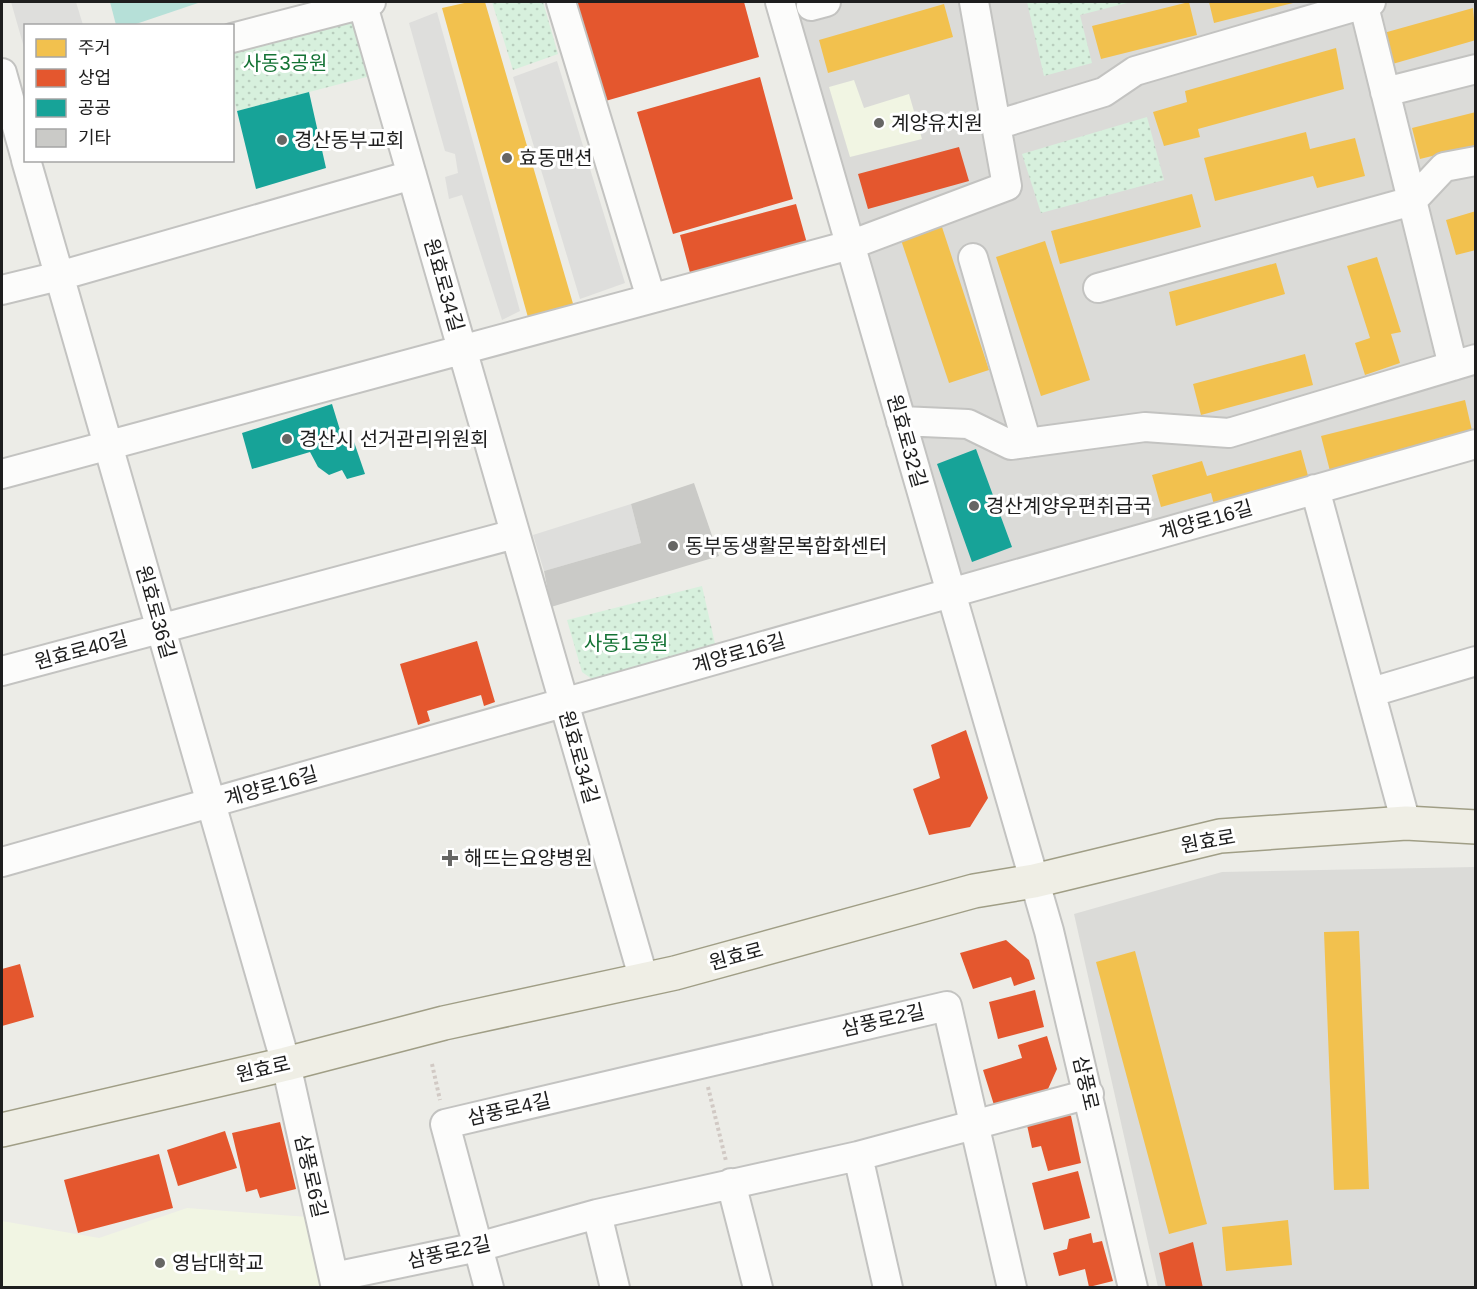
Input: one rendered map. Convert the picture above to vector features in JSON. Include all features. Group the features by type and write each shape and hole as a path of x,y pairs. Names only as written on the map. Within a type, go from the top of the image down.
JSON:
{"main road":[{"name":"원효로","path":"2,1130 286,1064 444,1023 644,980 974,891 1034,881 1220,836 1406,824 1476,827"}],"street":[{"path":"234,37 365,2"},
{"name":"원효로34길","path":"365,2 412,175 644,980"},
{"path":"561,2 651,298"},
{"name":"원효로32길","path":"780,2 1034,881"},
{"path":"2,474 850,245 1007,186 974,2"},
{"path":"901,421 968,424 1011,445 1145,427 1228,433 1464,362 1412,201 1366,2 1135,71 1104,92 996,125"},
{"path":"1385,92 1476,69"},
{"name":"원효로36길","path":"9,91 24,152"},
{"path":"1098,288 1412,201 1444,167 1476,161"},
{"name":"원효로36길","path":"27,162 286,1064"},
{"path":"2,290 59,276 412,175"},
{"path":"973,258 1027,443"},
{"name":"계양로16길","path":"2,862 1476,444"},
{"path":"1315,489 1406,824"},
{"path":"161,628 515,534"},
{"name":"원효로40길","path":"2,671 161,628"},
{"path":"1372,692 1476,661"},
{"name":"삼풍로","path":"1034,881 1049,931 1089,1094 1133,1287"},
{"name":"삼풍로2길","path":"702,1063 946,1006 1012,1287"},
{"name":"삼풍로4길","path":"489,1287 445,1124 702,1063"},
{"name":"삼풍로6길","path":"286,1064 335,1282"},
{"name":"삼풍로2길","path":"335,1282 478,1247 597,1214 858,1156 1089,1094"},
{"path":"858,1156 888,1287"},
{"path":"731,1183 758,1287"},
{"path":"597,1214 615,1287"}],"path":[{"path":"702,1063 731,1183"},
{"path":"432,1064 445,1124"}],"shaded area":[{"path":"11,2 76,2 83,24 24,24 24,48"},
{"path":"110,2 201,2 136,24 116,24"},
{"path":"781,2 1475,2 1475,443 941,592"},
{"path":"437,12 520,311 502,320 462,195 449,199 445,177 458,173 455,154 445,151 409,23"},
{"path":"557,61 625,283 580,299 513,77"},
{"name":"계양유치원","path":"854,80 864,108 909,94 922,139 850,157 829,87"},
{"path":"631,504 641,543 544,571 533,535"},
{"path":"1475,867 1475,1287 1158,1287 1074,914 1222,872"},
{"name":"영남대학교","path":"187,1208 308,1217 324,1287 2,1287 2,1221 99,1238"}],"green space":[{"path":"492,2 543,2 558,54 513,70"},
{"path":"1027,2 1131,2 1080,15 1092,63 1044,76"},
{"name":"사동3공원","path":"352,11 378,74 237,111 234,100 234,41"},
{"path":"1147,117 1164,180 1041,213 1022,154"},
{"name":"사동1공원","path":"702,586 718,657 599,684 582,672 567,620"}],"building: 주거":[{"name":"효동맨션","path":"469,2 485,2 574,307 529,321 442,8"},
{"path":"1189,2 1197,35 1101,59 1092,26"},
{"path":"1209,2 1297,2 1214,23"},
{"path":"944,4 953,37 828,73 819,40"},
{"path":"1473,8 1476,40 1389,65 1380,34"},
{"path":"1336,48 1344,89 1198,129 1200,137 1164,146 1153,112 1187,102 1185,91"},
{"path":"1476,112 1476,145 1420,159 1412,128"},
{"path":"1306,132 1310,149 1355,138 1365,176 1317,188 1313,176 1215,201 1204,158"},
{"path":"1192,194 1201,227 1060,264 1051,231"},
{"path":"1476,211 1476,250 1456,255 1446,220"},
{"path":"941,224 989,370 949,383 900,237"},
{"path":"1045,241 1090,380 1041,396 996,257"},
{"path":"1377,257 1401,332 1391,334 1400,363 1365,375 1355,343 1370,338 1347,266"},
{"path":"1276,263 1285,294 1176,326 1169,292"},
{"path":"1305,354 1313,385 1201,415 1193,384"},
{"path":"1465,400 1473,435 1330,471 1321,436"},
{"path":"1301,450 1310,483 1215,509 1211,493 1161,507 1152,475 1202,461 1207,476"},
{"path":"1359,931 1369,1189 1334,1190 1324,932"},
{"path":"1135,951 1207,1224 1169,1234 1096,962"},
{"path":"1288,1220 1292,1265 1226,1271 1222,1227"}],"building: 상업":[{"path":"572,2 744,2 759,57 602,102"},
{"path":"760,77 793,199 673,234 637,112"},
{"path":"959,147 969,181 868,209 858,174"},
{"path":"796,204 810,254 693,284 680,235"},
{"path":"477,641 495,702 484,706 481,695 427,711 430,721 418,725 400,664"},
{"path":"966,730 988,798 970,827 929,835 913,789 940,778 931,745"},
{"path":"1006,940 1029,960 1035,979 1014,986 1011,977 973,989 960,953"},
{"path":"20,964 34,1017 2,1026 2,969"},
{"path":"1035,990 1044,1027 998,1039 989,1002"},
{"path":"1047,1036 1057,1069 1048,1089 994,1105 983,1070 1022,1058 1018,1045"},
{"path":"1060,1108 1071,1116 1081,1163 1048,1171 1041,1146 1032,1148 1025,1116"},
{"path":"280,1122 296,1189 260,1198 257,1189 246,1192 232,1133"},
{"path":"225,1131 237,1168 178,1186 167,1150"},
{"path":"159,1154 173,1208 78,1233 64,1180"},
{"path":"1078,1171 1090,1218 1044,1230 1032,1183"},
{"path":"1091,1233 1093,1243 1102,1241 1113,1281 1089,1287 1085,1269 1059,1276 1053,1253 1067,1249 1069,1239"},
{"path":"1193,1242 1203,1288 1166,1288 1159,1253"}],"building: 공공":[{"name":"경산동부교회","path":"309,92 326,168 256,189 237,111"},
{"path":"332,404 344,443 354,442 365,474 347,479 342,470 329,475 318,467 310,452 252,469 242,433"},
{"name":"경산계양우편취급국","path":"976,449 1012,547 972,562 937,464"}],"building: 기타":[{"name":"동부동생활문복합화센터","path":"694,483 719,556 551,607 544,571 641,543 631,504"}],"place":[{"name":"계양유치원","path":"879,123"},
{"name":"경산동부교회","path":"282,140"},
{"name":"효동맨션","path":"507,158"},
{"name":"경산시 선거관리위원회","path":"287,439"},
{"name":"경산계양우편취급국","path":"974,506"},
{"name":"동부동생활문복합화센터","path":"673,546"},
{"name":"해뜨는요양병원","path":"450,858"},
{"name":"영남대학교","path":"160,1263"}]}
